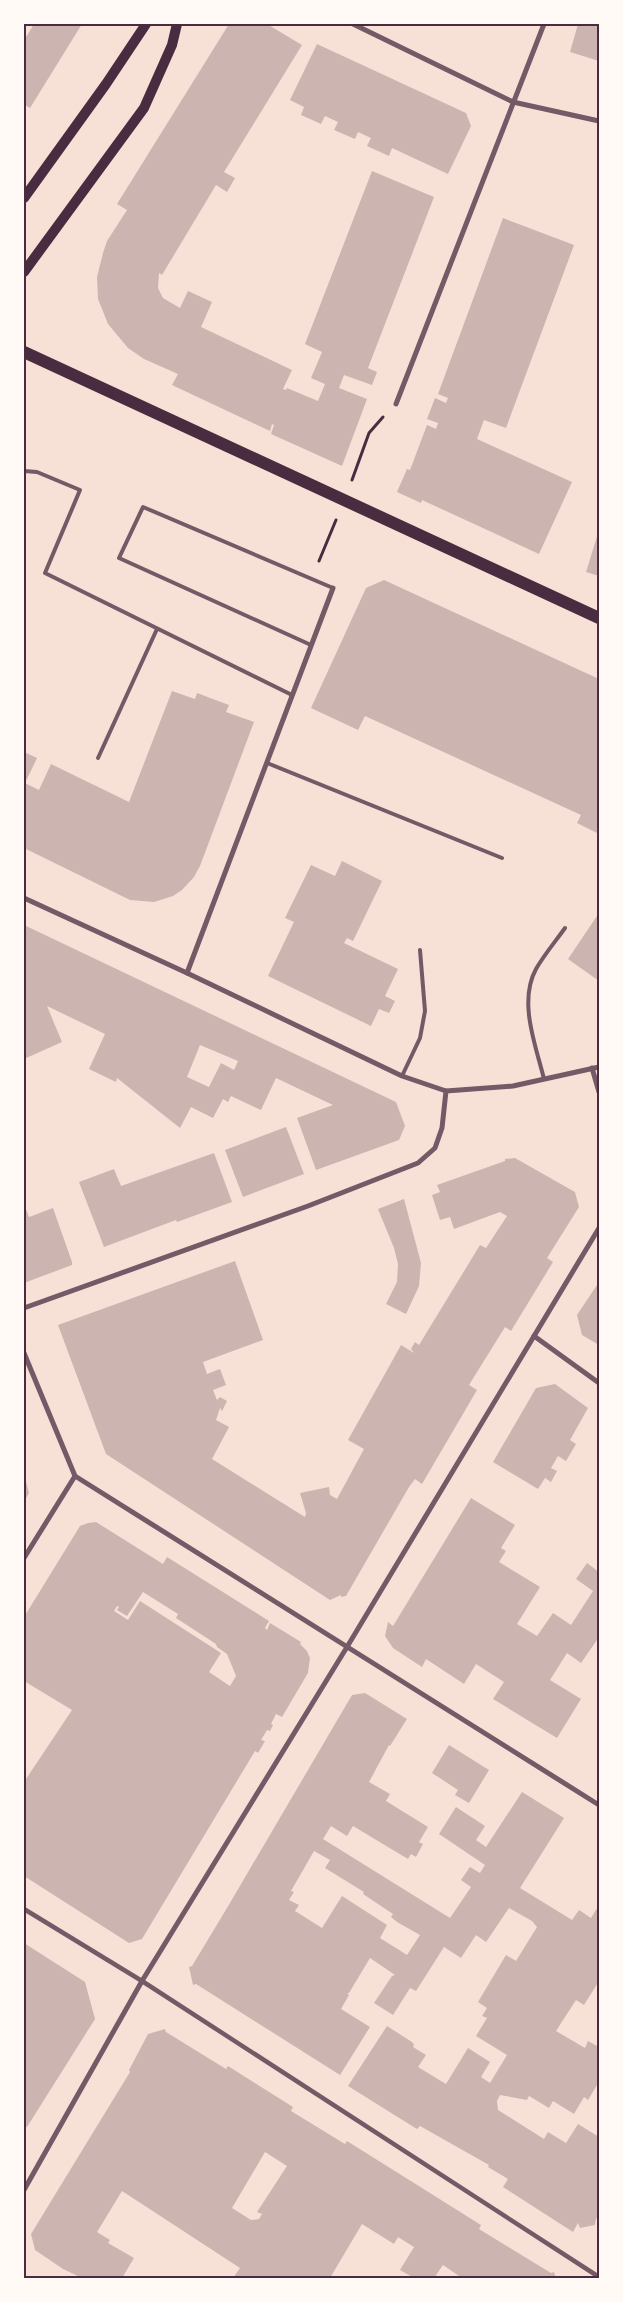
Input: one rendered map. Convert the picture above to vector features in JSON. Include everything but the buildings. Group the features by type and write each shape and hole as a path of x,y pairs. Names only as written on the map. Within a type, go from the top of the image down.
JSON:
{"main road":[{"path":"24,198 106,84 146,24"},
{"path":"24,272 144,108 172,45 177,24"},
{"path":"24,352 599,618"}],"street":[{"path":"353,24 513,102 599,121"},
{"path":"396,404 544,24"},
{"path":"188,973 333,588"},
{"path":"24,898 188,973 402,1076 446,1090 512,1086 599,1067"},
{"path":"592,1068 599,1092"},
{"path":"24,1308 308,1206 418,1163 435,1148 442,1128 446,1090"},
{"path":"24,2190 142,1981 347,1647 599,1228"},
{"path":"534,1336 599,1383"},
{"path":"24,1353 75,1476 599,1806"},
{"path":"24,1558 75,1476"},
{"path":"24,1909 142,1981 598,2277"}],"lane":[{"path":"24,472 37,472 80,490 45,573 292,695"},
{"path":"311,645 119,558 143,507 333,588"},
{"path":"98,758 157,629"},
{"path":"266,763 502,858"},
{"path":"544,1079 530,1022 528,994 535,970 565,928"},
{"path":"402,1076 420,1038 425,1011 420,950"}]}
